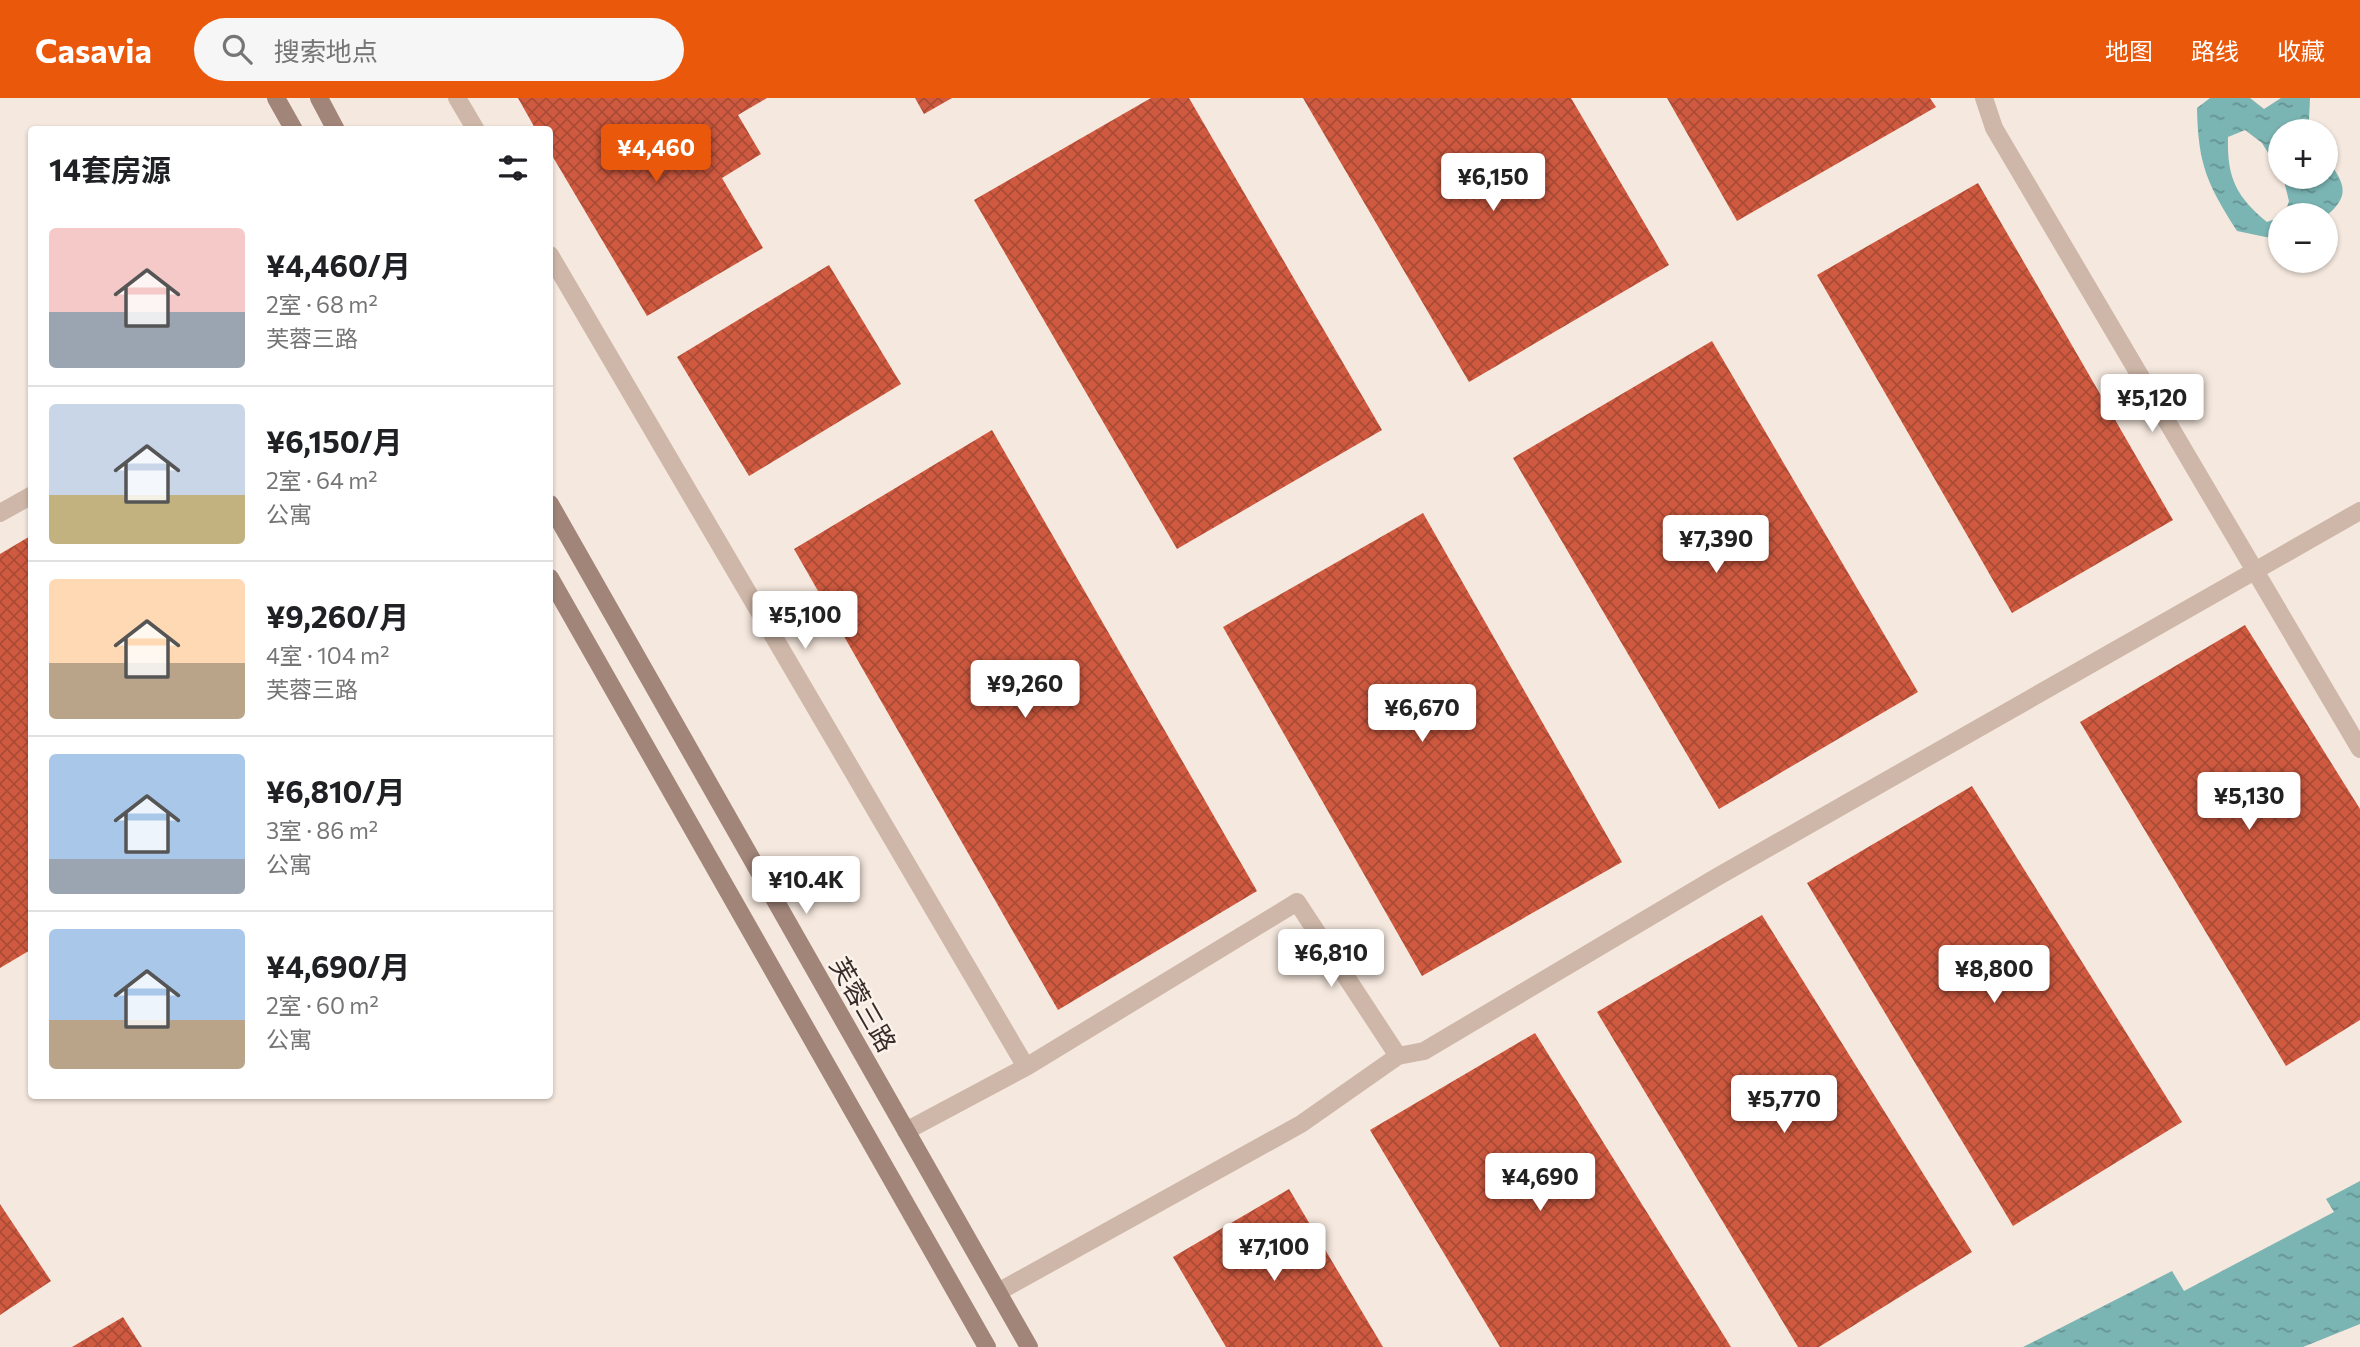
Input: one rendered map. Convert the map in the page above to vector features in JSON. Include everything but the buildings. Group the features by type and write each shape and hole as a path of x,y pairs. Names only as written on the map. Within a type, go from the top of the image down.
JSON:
{"main road":[{"path":"276,98 292,126"},
{"path":"318,98 335,126"},
{"name":"芙蓉三路","path":"553,509 1029,1347"},
{"path":"553,583 987,1347"}],"street":[{"path":"457,98 474,126"},
{"path":"1984,98 1994,128 2360,749"},
{"path":"553,260 1026,1067"},
{"path":"0,513 28,497"},
{"path":"998,1292 1301,1124 1398,1056 1424,1051 1717,877 2360,511"},
{"path":"906,1131 1026,1067 1297,902 1398,1056"}],"water":[{"path":"2210,98 2250,98 2264,109 2281,98 2310,98 2309,119 2268,119 2268,153 2262,143 2245,130 2228,137 2231,174 2240,194 2268,222 2268,237 2237,231 2218,200 2202,159 2197,108"},
{"path":"2338,176 2341,181 2342,195 2338,203 2288,203 2286,189 2338,189"},
{"path":"2360,1181 2360,1324 2303,1347 2023,1347 2172,1271 2184,1291 2334,1212 2326,1199"}]}
